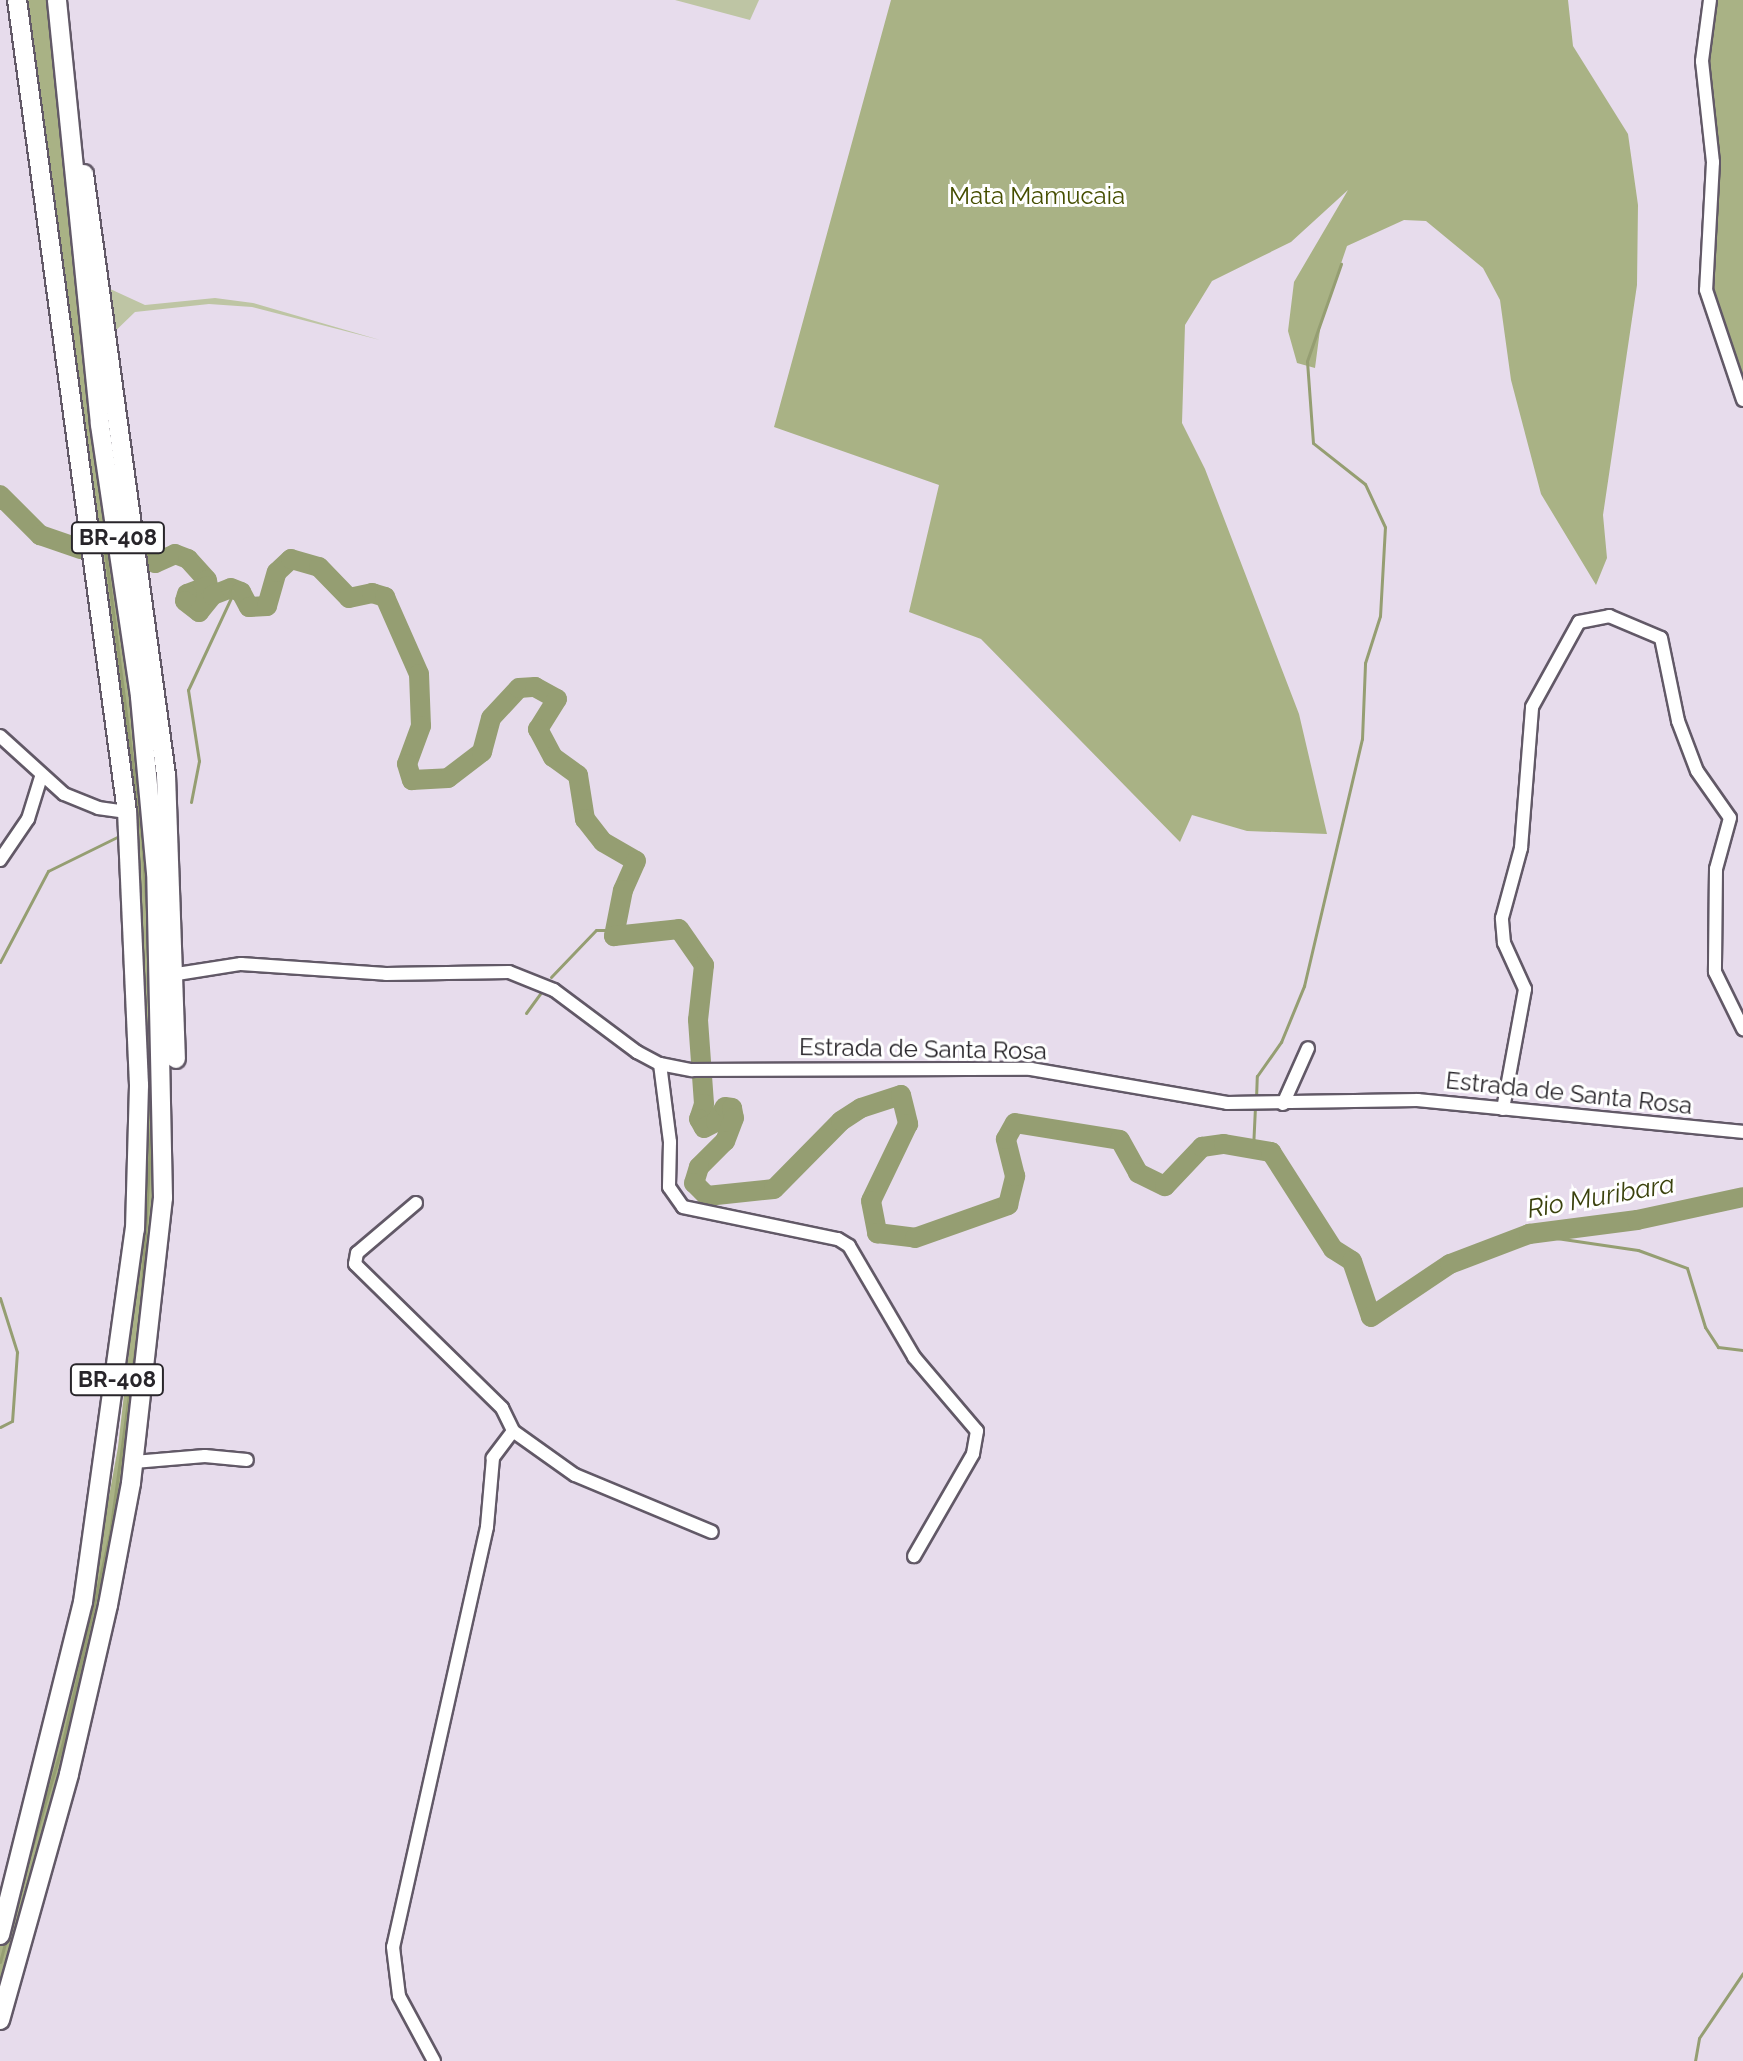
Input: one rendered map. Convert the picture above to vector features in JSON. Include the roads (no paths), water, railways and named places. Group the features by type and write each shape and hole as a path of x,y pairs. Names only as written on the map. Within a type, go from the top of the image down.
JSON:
{"highway":[{"name":"BR-408","path":"0,1935 83,1602 135,1229 139,1085 127,812 17,0"},
{"name":"BR-408","path":"0,2020 69,1774 134,1462 163,1198 156,873 140,696 100,424 61,75 57,0"},
{"path":"61,75 78,130 156,689 177,974 169,1251 161,1307 148,1348"}],"street":[{"path":"1710,0 1702,61 1713,162 1706,290 1743,400"},
{"path":"1503,1109 1525,989 1504,943 1502,918 1521,848 1530,721 1556,657 1579,622 1609,616 1661,638 1678,721 1697,771 1730,818 1716,869 1715,960 1722,994 1743,1029"},
{"path":"0,736 41,777 81,802 127,812"},
{"path":"0,860 21,832 41,777"},
{"name":"Estrada de Santa Rosa","path":"177,974 241,964 386,974 522,974 554,990 660,1064 692,1070 1031,1069 1248,1103 1418,1100 1743,1132"},
{"path":"1283,1104 1308,1048"},
{"path":"660,1064 668,1114 669,1187 683,1207 838,1239 849,1246 914,1357 977,1431 973,1454 914,1556"},
{"path":"416,1203 357,1253 355,1264 502,1408 513,1431 575,1475 712,1532"},
{"path":"434,2061 399,1996 393,1947 487,1527 493,1458 513,1431"},
{"path":"134,1462 205,1456 247,1460"}],"waterway":[{"path":"1256,1099 1257,1076 1281,1042 1304,986 1362,739 1365,663 1380,616 1385,527 1365,484 1313,443 1307,361 1341,264"},
{"name":"Rio Muribara","path":"0,495 40,535 81,549"},
{"path":"105,550 142,837 149,948"},
{"name":"Rio Muribara","path":"154,552 155,563 175,554 188,559 207,580 208,586 187,594 185,601 199,612 213,595 231,588 241,592 249,607 267,606 277,572 291,559 319,567 349,598 372,593 385,597 419,674 421,726 407,764 412,780 448,778 482,752 491,718 519,688 535,687 557,699 538,729 553,757 578,775 585,819 603,842 636,861 623,890 614,936 679,929 704,965 698,1020 704,1104 699,1119 704,1128 716,1122 725,1107 732,1108 734,1118 725,1141 699,1167 694,1183 707,1196 774,1189 841,1121 861,1108 901,1095 908,1124 871,1201 877,1233 915,1238 1008,1205 1015,1176 1006,1139 1015,1123 1120,1140 1138,1173 1165,1186 1202,1147 1224,1144 1271,1152 1333,1249 1352,1261 1371,1317 1450,1264 1529,1234 1637,1220 1743,1197"},
{"path":"191,802 199,761 188,690 235,589"},
{"path":"0,962 48,871 117,837"},
{"path":"551,977 596,930 612,930"},
{"path":"526,1013 540,994"},
{"path":"1253,1149 1255,1106"},
{"path":"24,1874 62,1746 110,1533 141,1306 152,1107"},
{"path":"1529,1234 1638,1250 1687,1268 1705,1327 1718,1347 1743,1350"},
{"path":"0,1298 17,1352 12,1421 0,1427"},
{"path":"0,1962 6,1939"},
{"path":"1695,2061 1699,2038 1743,1973"}],"park label":[{"name":"Mata Mamucaia","path":"1037,196"}]}
